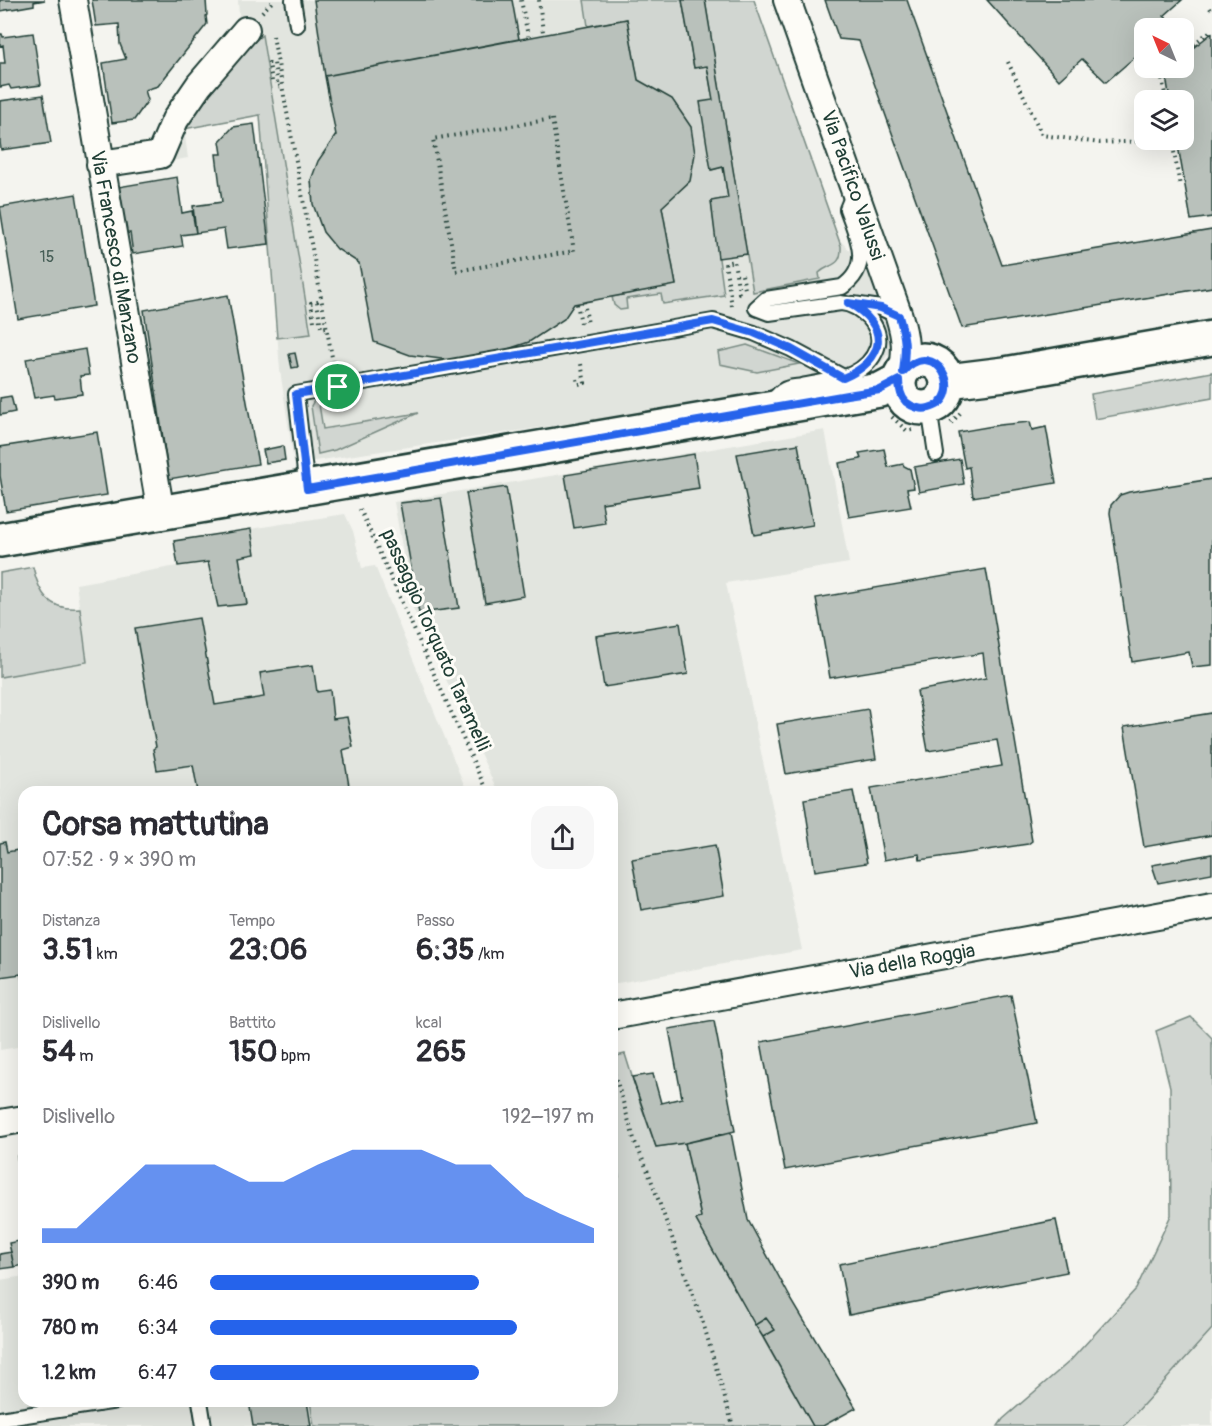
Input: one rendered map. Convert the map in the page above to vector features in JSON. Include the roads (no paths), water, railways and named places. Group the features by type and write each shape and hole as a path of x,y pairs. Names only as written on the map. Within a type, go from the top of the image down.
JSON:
{"street":[{"name":"Via Francesco di Manzano","path":"72,0 161,513"},
{"name":"Via Pacifico Valussi","path":"787,0 905,337 906,352 879,380"},
{"path":"100,164 160,154 175,120 199,86 246,30"},
{"path":"947,379 1005,374 1212,338"},
{"path":"0,540 764,410 879,380 923,360 938,365 944,371 947,379 945,394 941,400 929,408 913,406 902,396 899,388 879,380"},
{"name":"Via della Roggia","path":"618,1015 1212,906"},
{"path":"0,1123 18,1120"}],"lane":[{"path":"293,0 297,25"},
{"path":"855,190 847,208 861,251 860,261 851,280 842,287 766,299 756,308 769,313 848,303 881,308 899,316"},
{"path":"848,303 872,321 878,335 878,344 871,360 858,372 879,380"},
{"path":"307,489 296,394 713,321 754,333 791,349 879,380"},
{"path":"929,408 936,454"},
{"path":"0,1419 78,1407"},
{"path":"201,1407 204,1426"}]}
